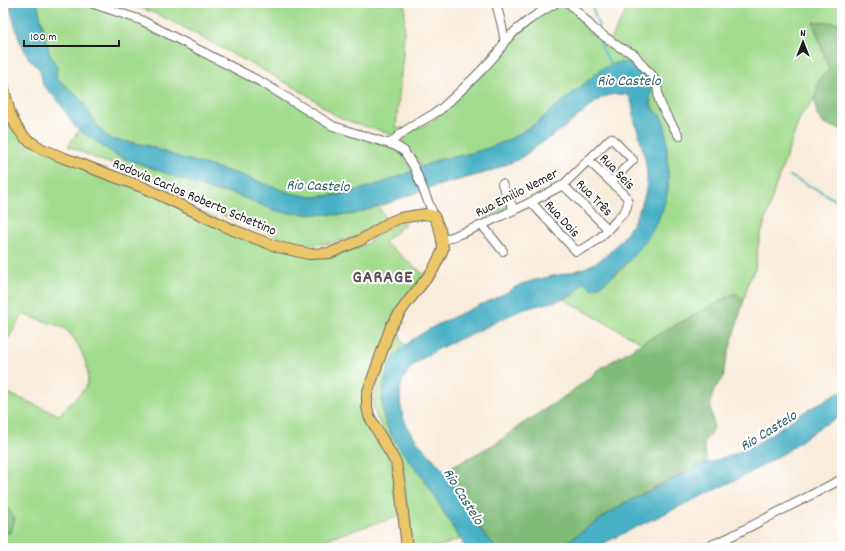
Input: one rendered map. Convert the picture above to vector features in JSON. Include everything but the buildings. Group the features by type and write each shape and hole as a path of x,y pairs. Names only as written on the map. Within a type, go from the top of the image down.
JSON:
{"main road":[{"name":"Rodovia Carlos Roberto Schettino","path":"3,85 10,113 16,126 25,138 42,149 145,188 233,230 278,247 309,254 330,253 362,240 390,222 400,218 425,214 434,216"},
{"path":"407,548 396,463 369,416 367,394 391,326 437,263 443,249 434,216"}],"street":[{"path":"91,3 141,20 263,83 333,126 390,143 404,151 414,167 434,216"},
{"path":"496,3 501,21 504,42"},
{"path":"390,143 401,133 440,109 481,70 500,50 504,42 517,28 533,16 556,3"},
{"path":"569,3 594,28 619,47 634,54 652,75 657,84 659,100 679,136"},
{"name":"Rua Emilio Nemer","path":"442,241 482,225 531,202 563,184 610,138 633,160 612,181"},
{"name":"Rua Seis","path":"588,160 612,181 626,196 628,201 628,206 625,212 608,229"},
{"path":"502,184 514,210"},
{"name":"Rua Três","path":"563,184 608,229"},
{"name":"Rua Dois","path":"531,202 576,251 584,249 594,243 608,229"},
{"path":"482,225 503,251"},
{"path":"704,548 726,539 842,479"},
{"path":"726,539 729,548"}],"green space":[{"path":"37,3 93,3 130,15 329,122 399,151 413,171 379,184 348,193 312,197 290,193 238,174 178,157 146,145 111,139 103,133 77,96 56,77 57,68 50,55"},
{"path":"118,3 400,3 405,7 403,54 396,127 412,130 430,123 471,83 518,27 558,3 574,3 584,26 590,33 611,39 630,3 842,3 842,23 813,22 829,70 819,79 815,99 801,115 775,188 758,245 755,269 748,283 744,300 735,293 642,343 563,299 572,295 584,282 593,289 602,284 626,265 653,224 666,197 668,189 661,116 653,107 650,95 602,69 548,115 512,138 479,152 421,167 415,155 409,148 392,135 339,117 293,87 168,20 143,9"},
{"path":"813,22 842,23 842,129 825,125 817,116 815,99 819,79 829,70"},
{"path":"3,95 21,124 35,138 55,149 296,253 340,253 366,244 381,232 399,223 407,222 384,242 426,276 409,294 364,399 392,466 400,516 325,539 327,548 3,548 3,533 11,532 15,518 3,504 3,391 59,415 87,385 88,371 79,347 65,329 23,314 3,347"},
{"path":"79,130 115,154 214,191 232,193 274,210 308,214 349,215 379,206 386,221 361,235 325,244 305,244 285,239 219,213 139,173 97,159 68,146"},
{"path":"505,199 509,208 486,218 482,210"},
{"path":"736,293 744,300 724,368 723,377 712,395 711,409 714,428 704,442 707,463 663,483 623,504 558,548 496,548 475,521 443,472 498,442 519,426 565,396 591,377 596,371 642,343"},
{"path":"397,329 405,347 396,357 387,374 383,395 383,410 386,423 399,447 431,491 460,539 435,548 411,548 404,471 376,416 373,407 375,391"},
{"path":"3,504 15,517 11,533 3,533"}],"water":[{"name":"Rio Castelo","path":"10,3 37,3 50,55 57,66 56,77 82,101 97,125 105,135 111,139 146,145 178,157 238,174 290,193 312,197 348,193 382,183 437,160 468,154 494,146 512,138 536,123 602,69 619,62 625,62 642,69 651,85 651,106 662,117 667,138 667,193 659,219 648,238 626,264 602,284 591,289 584,282 572,295 557,301 519,311 440,348 419,361 411,368 405,376 402,384 400,402 404,420 412,435 441,468 480,529 496,548 466,548 422,477 396,443 386,424 382,411 382,397 386,374 391,362 398,353 407,344 431,328 522,284 587,267 605,256 615,247 624,236 639,212 644,199 646,186 647,174 645,161 630,97 619,94 601,98 562,129 519,159 485,173 426,189 355,214 286,213 274,210 232,193 214,191 118,156 75,127 59,102 43,85 40,70 29,59 19,39 11,12"},
{"name":"Rio Castelo","path":"842,392 842,416 820,427 786,452 748,474 608,541 600,548 558,548 623,504 697,467 739,452 756,444 804,412"}],"waterway":[{"path":"591,3 599,27"},
{"path":"599,36 603,51 613,67"},
{"path":"790,176 824,193 842,206"},
{"path":"460,548 465,544"}],"district":[{"name":"GARAGE","path":"383,276"}]}
